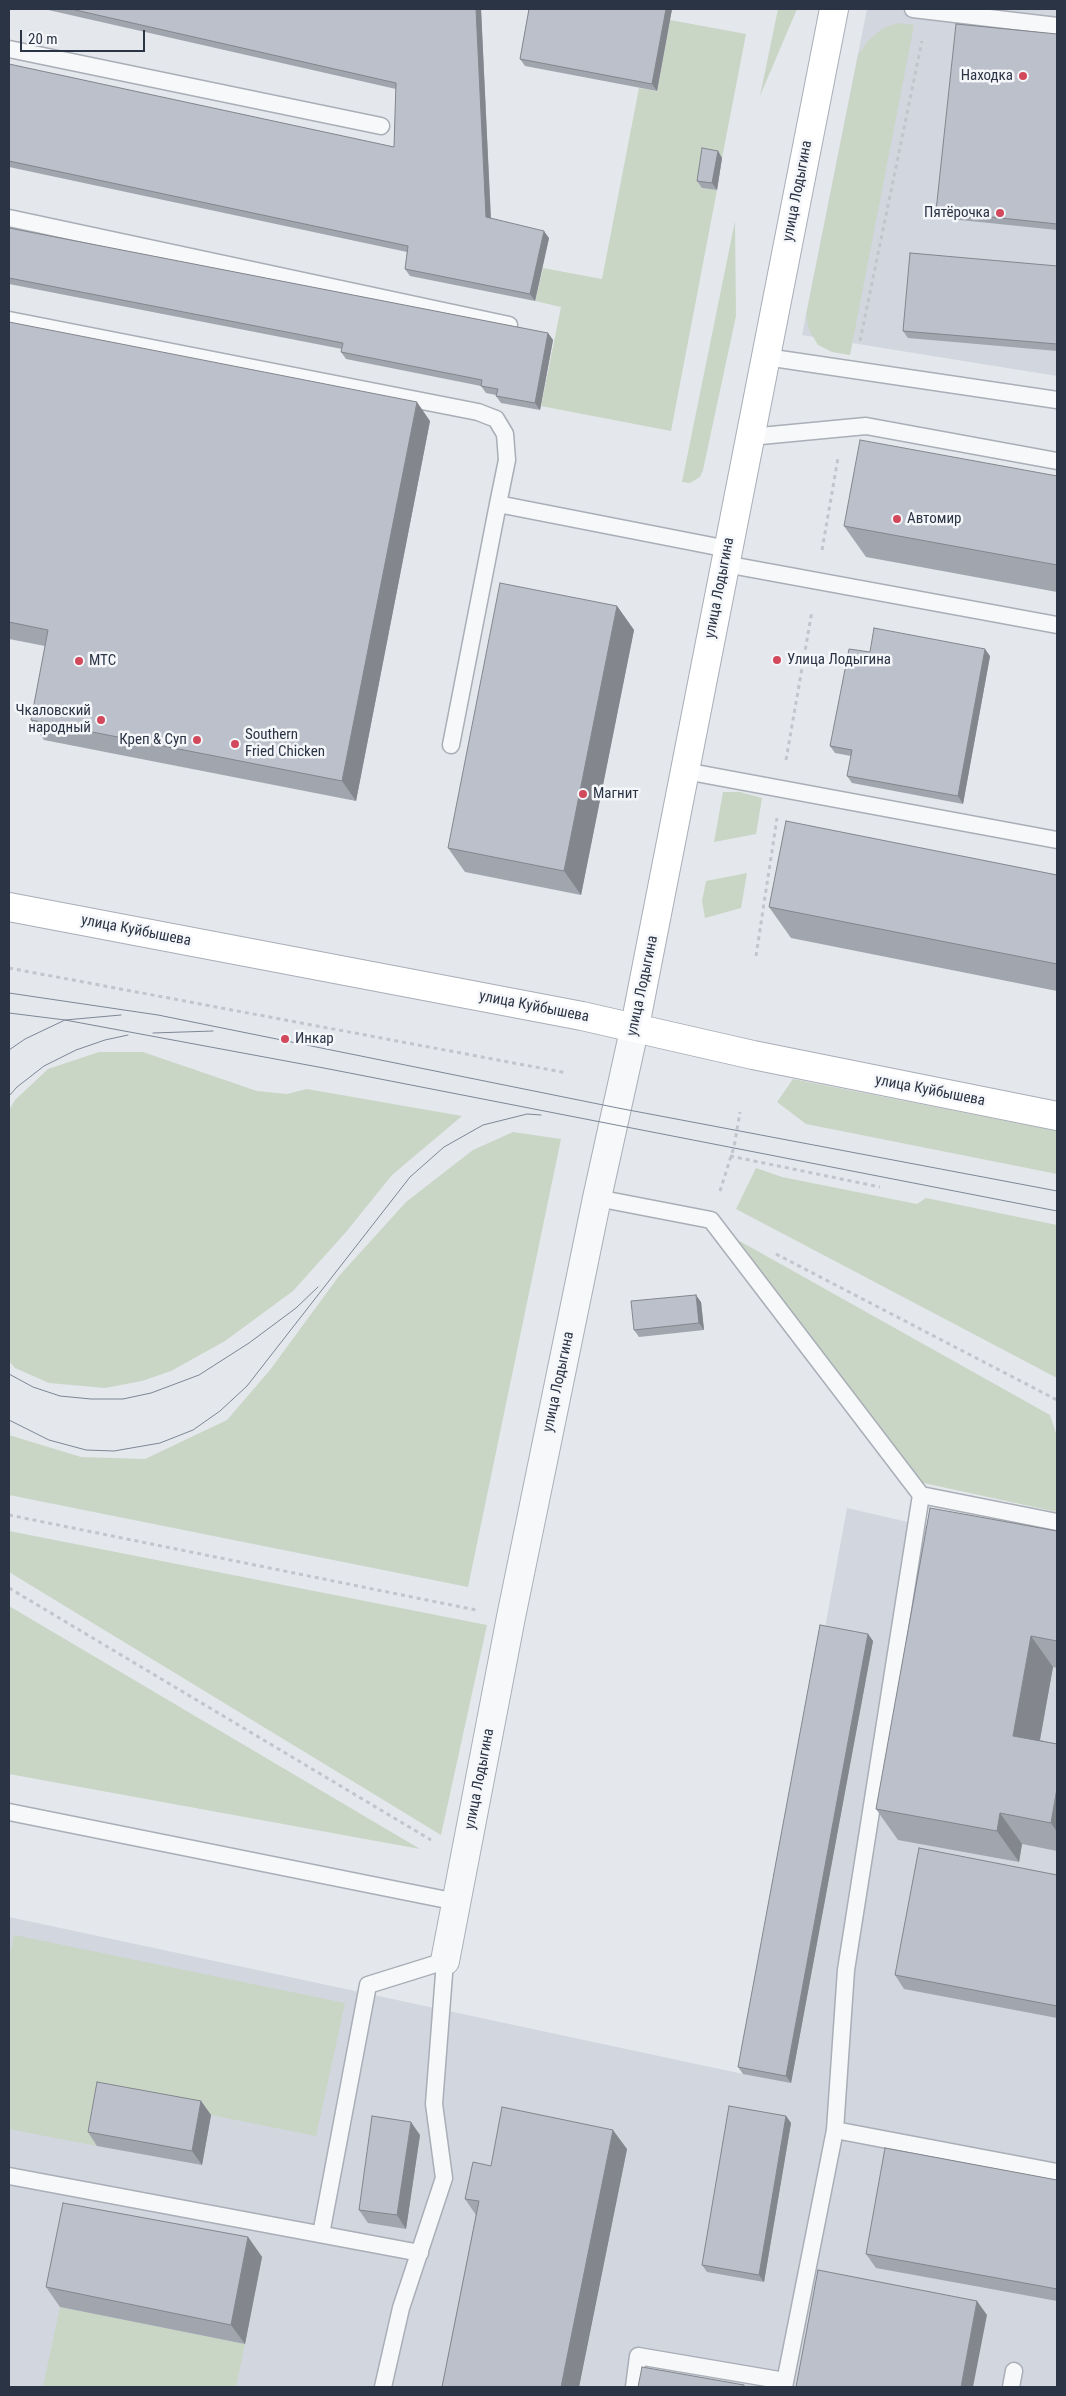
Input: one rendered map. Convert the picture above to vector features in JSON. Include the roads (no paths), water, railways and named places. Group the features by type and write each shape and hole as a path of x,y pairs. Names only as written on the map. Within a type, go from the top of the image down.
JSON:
{"main road":[{"name":"улица Лодыгина","path":"635,1026 834,9"},
{"name":"улица Куйбышева","path":"9,907 635,1026 754,1055 1057,1116"}],"street":[{"name":"улица Лодыгина","path":"445,1961 458,1902 511,1617 597,1198 635,1026"}],"lane":[{"path":"920,10 1057,26"},
{"path":"9,49 381,126"},
{"path":"9,218 509,325"},
{"path":"9,320 478,412 496,419 504,434 507,460 451,745"},
{"path":"766,357 1057,400"},
{"path":"750,437 866,426 1057,461"},
{"path":"498,504 727,556 817,580 1057,625"},
{"path":"685,771 1057,840"},
{"path":"597,1198 711,1220 921,1495 1057,1522"},
{"path":"634,2387 638,2356 784,2384 835,2130 846,1970 921,1495"},
{"path":"9,1812 458,1902"},
{"path":"321,2234 368,1985 445,1961 434,2104 444,2178 401,2308 383,2387"},
{"path":"835,2130 1057,2172"},
{"path":"9,2176 420,2253"},
{"path":"1010,2387 1014,2371"}],"tram line":[{"path":"9,993 158,1015 618,1108 1057,1191"},
{"path":"9,1013 65,1020 329,1069 1057,1211"},
{"path":"9,1050 25,1039 65,1020 121,1015"},
{"path":"153,1033 213,1031"},
{"path":"9,1096 17,1087 44,1066 76,1050 105,1040 128,1035"},
{"path":"9,1420 49,1440 86,1450 114,1451 160,1443 193,1430 220,1411 247,1386 410,1177 444,1147 483,1125 527,1114 541,1115"},
{"path":"9,1374 33,1387 60,1396 91,1399 123,1399 151,1393 199,1375 249,1343 296,1308 318,1287"}],"place":[{"name":"Находка","path":"1023,76"},
{"name":"Пятёрочка","path":"1000,213"},
{"name":"Автомир","path":"897,519"},
{"name":"Улица Лодыгина","path":"777,660"},
{"name":"МТС","path":"79,661"},
{"name":"Чкаловский народный","path":"101,720"},
{"name":"Креп & Суп","path":"197,740"},
{"name":"Southern Fried Chicken","path":"235,744"},
{"name":"Магнит","path":"583,794"},
{"name":"Инкар","path":"285,1039"}]}
